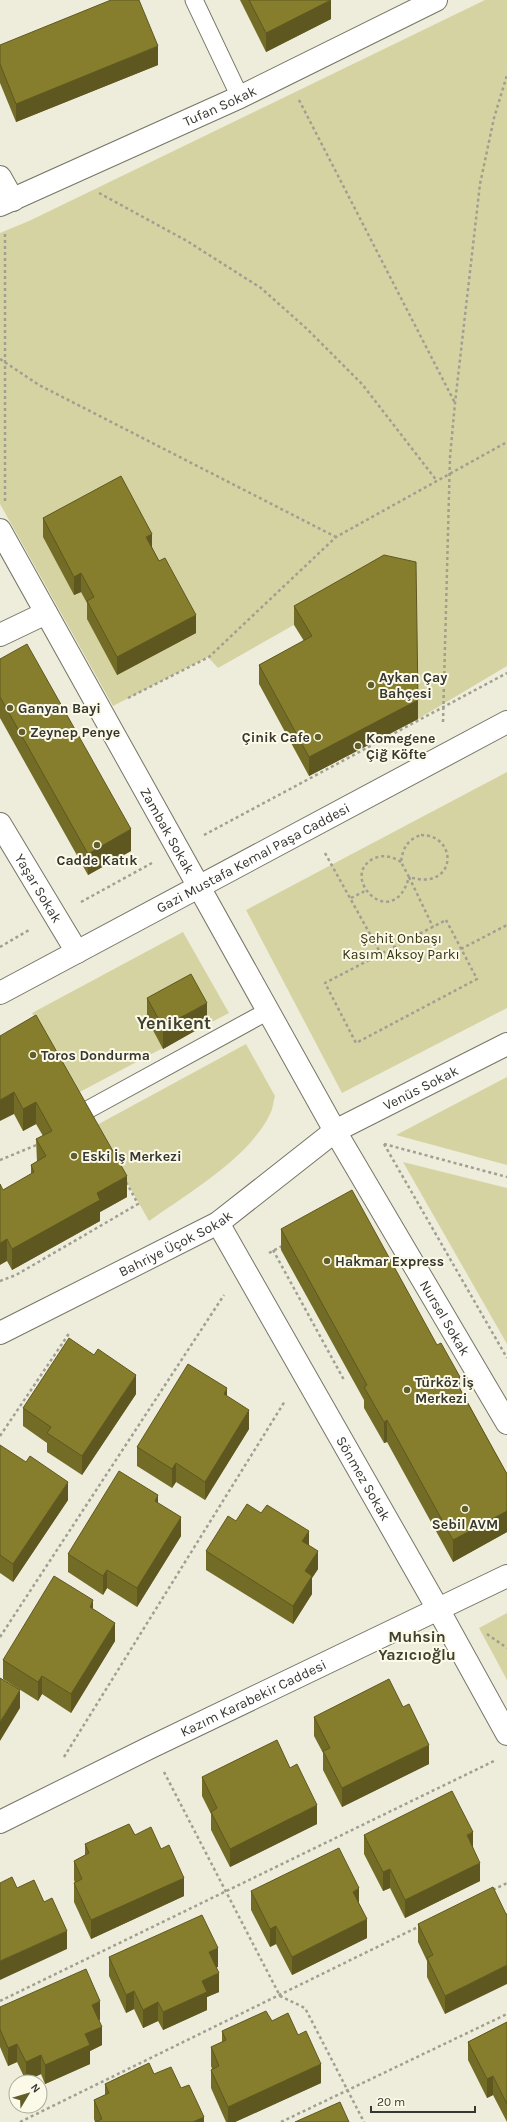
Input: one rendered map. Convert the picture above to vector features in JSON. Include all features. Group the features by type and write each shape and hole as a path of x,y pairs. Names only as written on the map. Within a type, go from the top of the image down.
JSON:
{"street":[{"name":"Tufan Sokak","path":"6,203 240,97 436,0"},
{"path":"0,177 6,203"},
{"name":"Zambak Sokak","path":"3,534 335,1131"},
{"path":"0,635 46,613"},
{"name":"Gazi Mustafa Kemal Paşa Caddesi","path":"0,993 507,722"},
{"name":"Yaşar Sokak","path":"0,824 77,952"},
{"name":"Venüs Sokak","path":"335,1131 507,1044"},
{"name":"Bahriye Üçok Sokak","path":"0,1332 218,1223 335,1131"},
{"name":"Nursel Sokak","path":"335,1131 507,1423"},
{"name":"Sönmez Sokak","path":"218,1223 438,1609 507,1734"},
{"name":"Kazım Karabekir Caddesi","path":"0,1822 151,1747 507,1576"}],"lane":[{"path":"194,0 240,97"},
{"path":"80,1114 268,1011"}],"path":[{"path":"286,75 455,404"},
{"path":"442,757 450,474 455,404 480,184 494,118 507,75"},
{"path":"67,176 187,242 261,288 307,329 362,384 437,481"},
{"path":"3,534 6,203"},
{"path":"0,358 39,385 336,537"},
{"path":"102,712 209,656 336,537 507,442"},
{"path":"0,947 177,849 389,736 443,709 507,673"},
{"path":"311,827 381,954"},
{"path":"401,862 408,842 421,835 429,835 436,838 446,849 447,864 439,876 425,881 409,877"},
{"path":"409,877 404,891 392,900 377,900 365,891 362,876 368,862 374,858 389,856 401,862 409,877 433,927"},
{"path":"351,898 365,891"},
{"path":"446,920 477,979 356,1042 325,983 433,927 446,920"},
{"path":"461,949 507,925"},
{"path":"335,1131 507,1177"},
{"path":"0,1160 45,1141"},
{"path":"384,1144 507,1358"},
{"path":"0,1281 16,1275 138,1204 124,1178"},
{"path":"287,1243 273,1250 346,1384"},
{"path":"0,1637 243,1267"},
{"path":"0,1436 75,1326"},
{"path":"60,1763 279,1412 302,1372 331,1356"},
{"path":"485,1633 507,1648"},
{"path":"151,1747 280,1996 305,2008 364,2122"},
{"path":"0,2001 495,1760"},
{"path":"486,1893 507,1883"},
{"path":"20,2122 280,1996 422,1925"},
{"path":"281,2122 507,2014"}],"green space":[{"path":"485,0 507,0 507,666 418,719 384,574 218,668 208,657 113,706 0,504 0,233 29,221"},
{"name":"Şehit Onbaşı Kasım Aksoy Parkı","path":"507,772 507,1008 342,1093 246,910"},
{"path":"183,932 229,1013 76,1094 32,1013"},
{"path":"246,1044 275,1096 270,1114 261,1130 233,1159 199,1187 149,1221 95,1126"},
{"path":"507,1077 507,1165 396,1135"},
{"path":"403,1162 507,1188 507,1344"},
{"path":"507,1613 507,1680 479,1628"}],"building":[{"path":"111,0 139,0 158,46 16,104 0,64 0,45"},
{"path":"249,0 331,0 266,33"},
{"path":"121,476 152,534 146,537 159,561 165,558 196,615 117,657 87,601 94,597 81,573 74,577 43,518"},
{"name":"Aykan Çay Bahçesi","path":"384,555 416,562 418,700 309,757 259,665 312,636 294,606"},
{"path":"27,644 131,829 88,854 0,697 0,659"},
{"path":"191,974 207,1003 163,1027 147,998"},
{"name":"Eski İş Merkezi","path":"36,1015 127,1176 97,1193 100,1200 12,1249 7,1239 0,1243 0,1184 3,1190 34,1172 31,1165 46,1156 36,1139 52,1131 36,1102 23,1109 14,1092 0,1100 0,1036"},
{"name":"Türköz İş Merkezi","path":"352,1190 437,1345 441,1343 460,1377 455,1380 507,1474 507,1511 453,1540 387,1420 384,1422 364,1387 367,1385 281,1229"},
{"path":"69,1338 94,1355 98,1349 136,1375 82,1456 47,1433 51,1427 23,1408"},
{"path":"188,1364 227,1388 224,1394 249,1410 205,1482 176,1463 172,1469 137,1447"},
{"path":"0,1445 26,1462 30,1456 68,1482 13,1564 0,1555"},
{"path":"119,1471 158,1495 155,1501 181,1517 137,1588 107,1570 103,1576 68,1554"},
{"path":"247,1504 261,1513 267,1505 309,1531 302,1541 318,1551 305,1571 312,1576 293,1606 206,1551 228,1516 236,1521"},
{"path":"54,1576 93,1600 90,1607 115,1623 71,1694 42,1676 38,1682 3,1660"},
{"path":"0,1678 20,1690 0,1722"},
{"path":"389,1679 403,1707 409,1704 429,1745 342,1788 323,1751 330,1748 314,1717"},
{"path":"277,1740 290,1768 297,1764 317,1805 230,1849 211,1812 217,1808 202,1777"},
{"path":"452,1791 473,1832 467,1835 480,1863 405,1900 390,1869 383,1872 364,1835"},
{"path":"129,1824 135,1835 151,1827 161,1849 169,1845 184,1878 91,1920 74,1883 82,1879 74,1861 89,1853 85,1844"},
{"path":"339,1848 359,1888 353,1892 367,1919 292,1957 276,1926 270,1929 251,1891"},
{"path":"12,1877 17,1888 34,1880 44,1902 52,1898 67,1931 0,1961 0,1883"},
{"path":"493,1887 507,1914 507,1965 445,1996 427,1958 433,1955 418,1924"},
{"path":"202,1915 218,1948 209,1952 219,1973 202,1981 207,1992 163,2012 158,2002 143,2010 134,1991 126,1995 109,1957"},
{"path":"86,1969 100,2001 92,2005 102,2027 85,2034 90,2045 45,2065 41,2055 26,2062 17,2044 8,2048 0,2029 0,2007"},
{"path":"266,2011 272,2021 288,2013 298,2035 306,2031 321,2064 228,2107 211,2070 219,2066 211,2047 226,2040 222,2031"},
{"path":"507,2022 507,2104 493,2076 487,2079 468,2042"},
{"path":"149,2063 154,2074 171,2067 181,2088 189,2085 204,2117 193,2122 95,2122 102,2119 94,2100 109,2093 105,2084"},
{"path":"340,2102 349,2122 295,2122"}],"place":[{"name":"Aykan Çay Bahçesi","path":"371,685"},
{"name":"Ganyan Bayi","path":"10,708"},
{"name":"Zeynep Penye","path":"22,732"},
{"name":"Çinik Cafe","path":"318,737"},
{"name":"Komegene Çiğ Köfte","path":"358,746"},
{"name":"Cadde Katık","path":"97,845"},
{"name":"Toros Dondurma","path":"33,1055"},
{"name":"Eski İş Merkezi","path":"74,1156"},
{"name":"Hakmar Express","path":"327,1261"},
{"name":"Türköz İş Merkezi","path":"407,1390"},
{"name":"Sebil AVM","path":"465,1509"}],"district":[{"name":"Yenikent","path":"174,1023"},
{"name":"Muhsin Yazıcıoğlu","path":"417,1645"}]}
